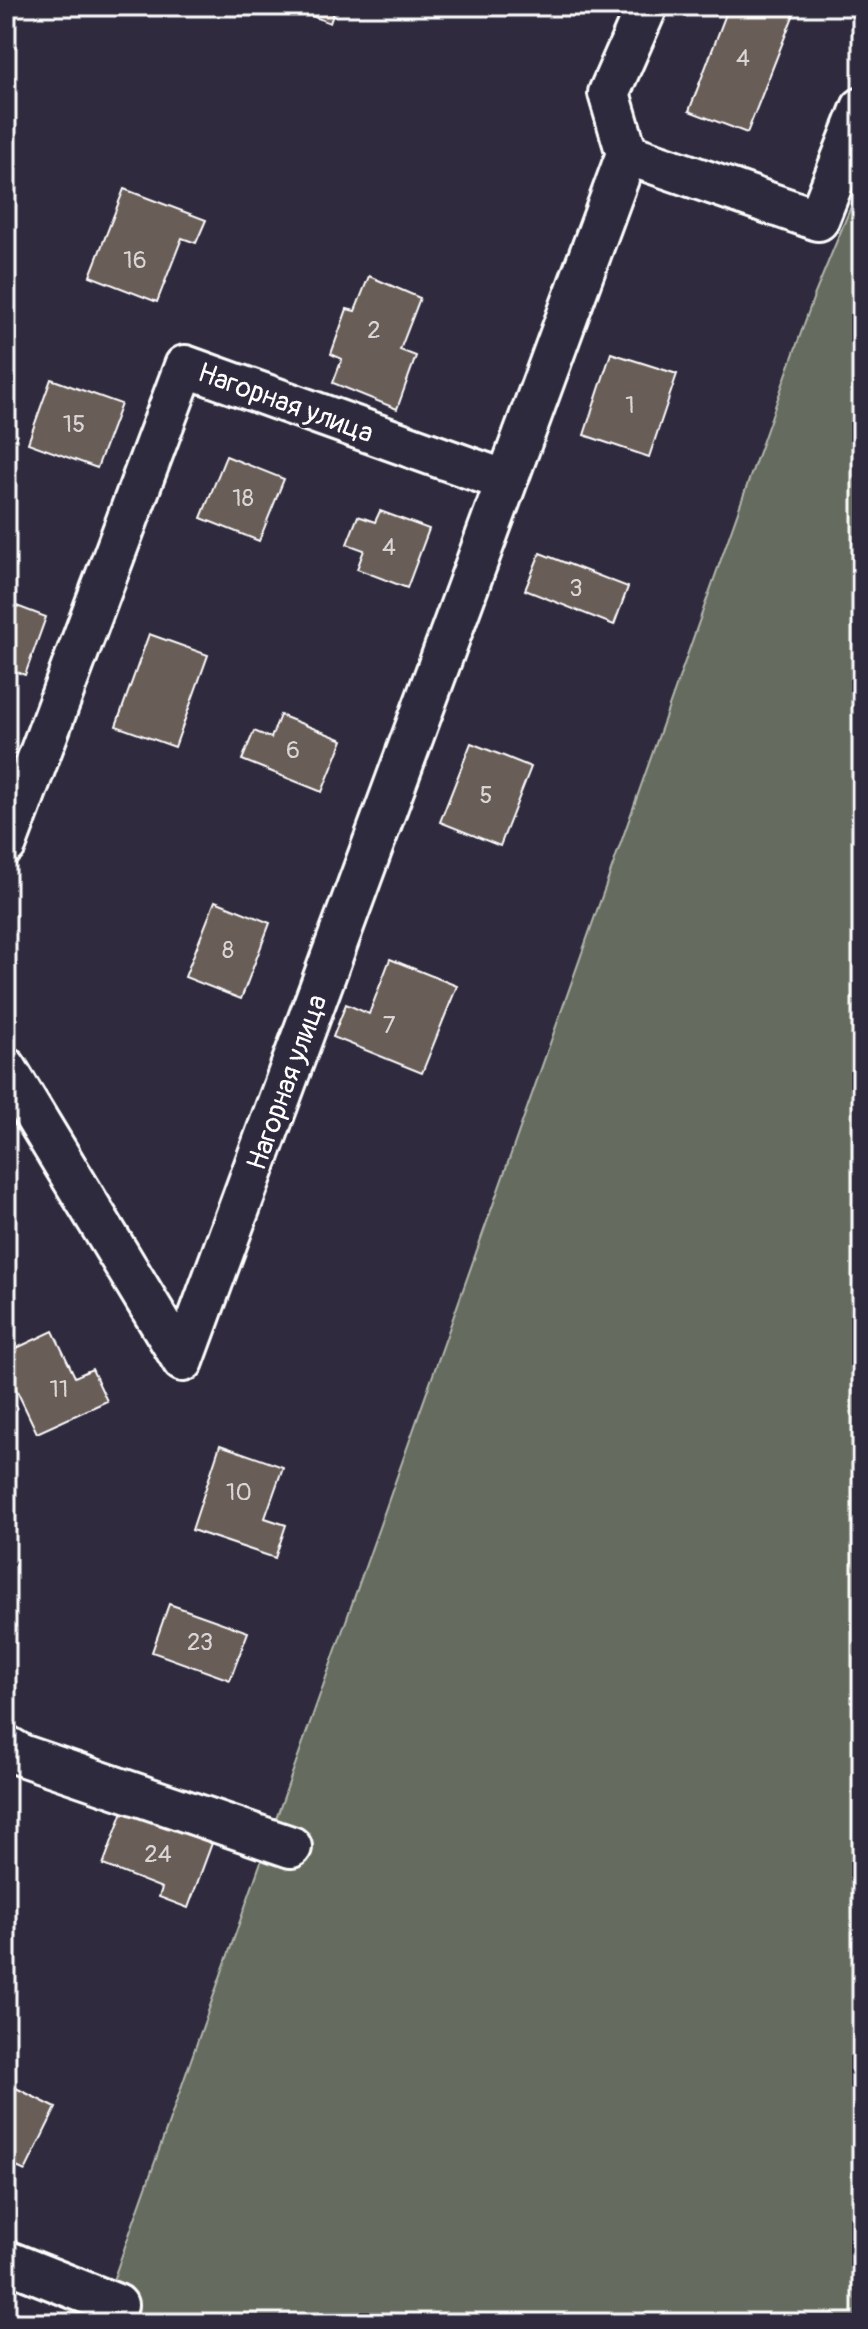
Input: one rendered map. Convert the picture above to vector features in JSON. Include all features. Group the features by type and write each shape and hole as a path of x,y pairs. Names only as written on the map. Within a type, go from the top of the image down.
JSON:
{"street":[{"path":"647,6 609,93 627,154 818,220 862,108"},
{"name":"Нагорная улица","path":"6,1068 183,1361 627,154"},
{"name":"Нагорная улица","path":"6,844 185,366 506,481"},
{"path":"6,1746 21,1755 291,1847"},
{"path":"6,2261 117,2305"}],"green space":[{"path":"862,180 862,2323 98,2323 814,296"}],"building":[{"path":"286,6 336,6 330,23"},
{"path":"729,6 797,6 747,133 689,111"},
{"path":"124,189 206,220 196,243 182,238 157,302 90,276"},
{"path":"369,276 420,298 400,350 416,356 397,409 333,383 342,359 331,354 347,309 355,311"},
{"path":"611,353 677,374 649,457 584,435"},
{"path":"51,379 121,404 97,468 28,443"},
{"path":"226,456 284,479 259,541 201,518"},
{"path":"380,511 429,529 407,588 357,569 364,550 347,544 358,516 375,522"},
{"path":"540,553 628,587 614,625 525,590"},
{"path":"6,602 46,617 25,675 6,668"},
{"path":"149,634 208,655 175,747 116,726"},
{"path":"280,715 343,740 322,792 242,760 254,731 271,738"},
{"path":"471,743 531,767 500,846 440,822"},
{"path":"215,901 270,923 241,999 185,977"},
{"path":"390,959 457,986 422,1073 333,1037 346,1004 369,1014"},
{"path":"53,1331 75,1377 92,1369 107,1401 37,1433 6,1368 6,1353"},
{"path":"220,1445 283,1467 265,1518 286,1525 275,1558 192,1530"},
{"path":"169,1604 248,1632 230,1680 152,1652"},
{"path":"125,1806 184,1827 182,1832 212,1843 188,1908 159,1897 162,1888 103,1865"},
{"path":"6,2083 56,2108 25,2171 6,2162"}]}
